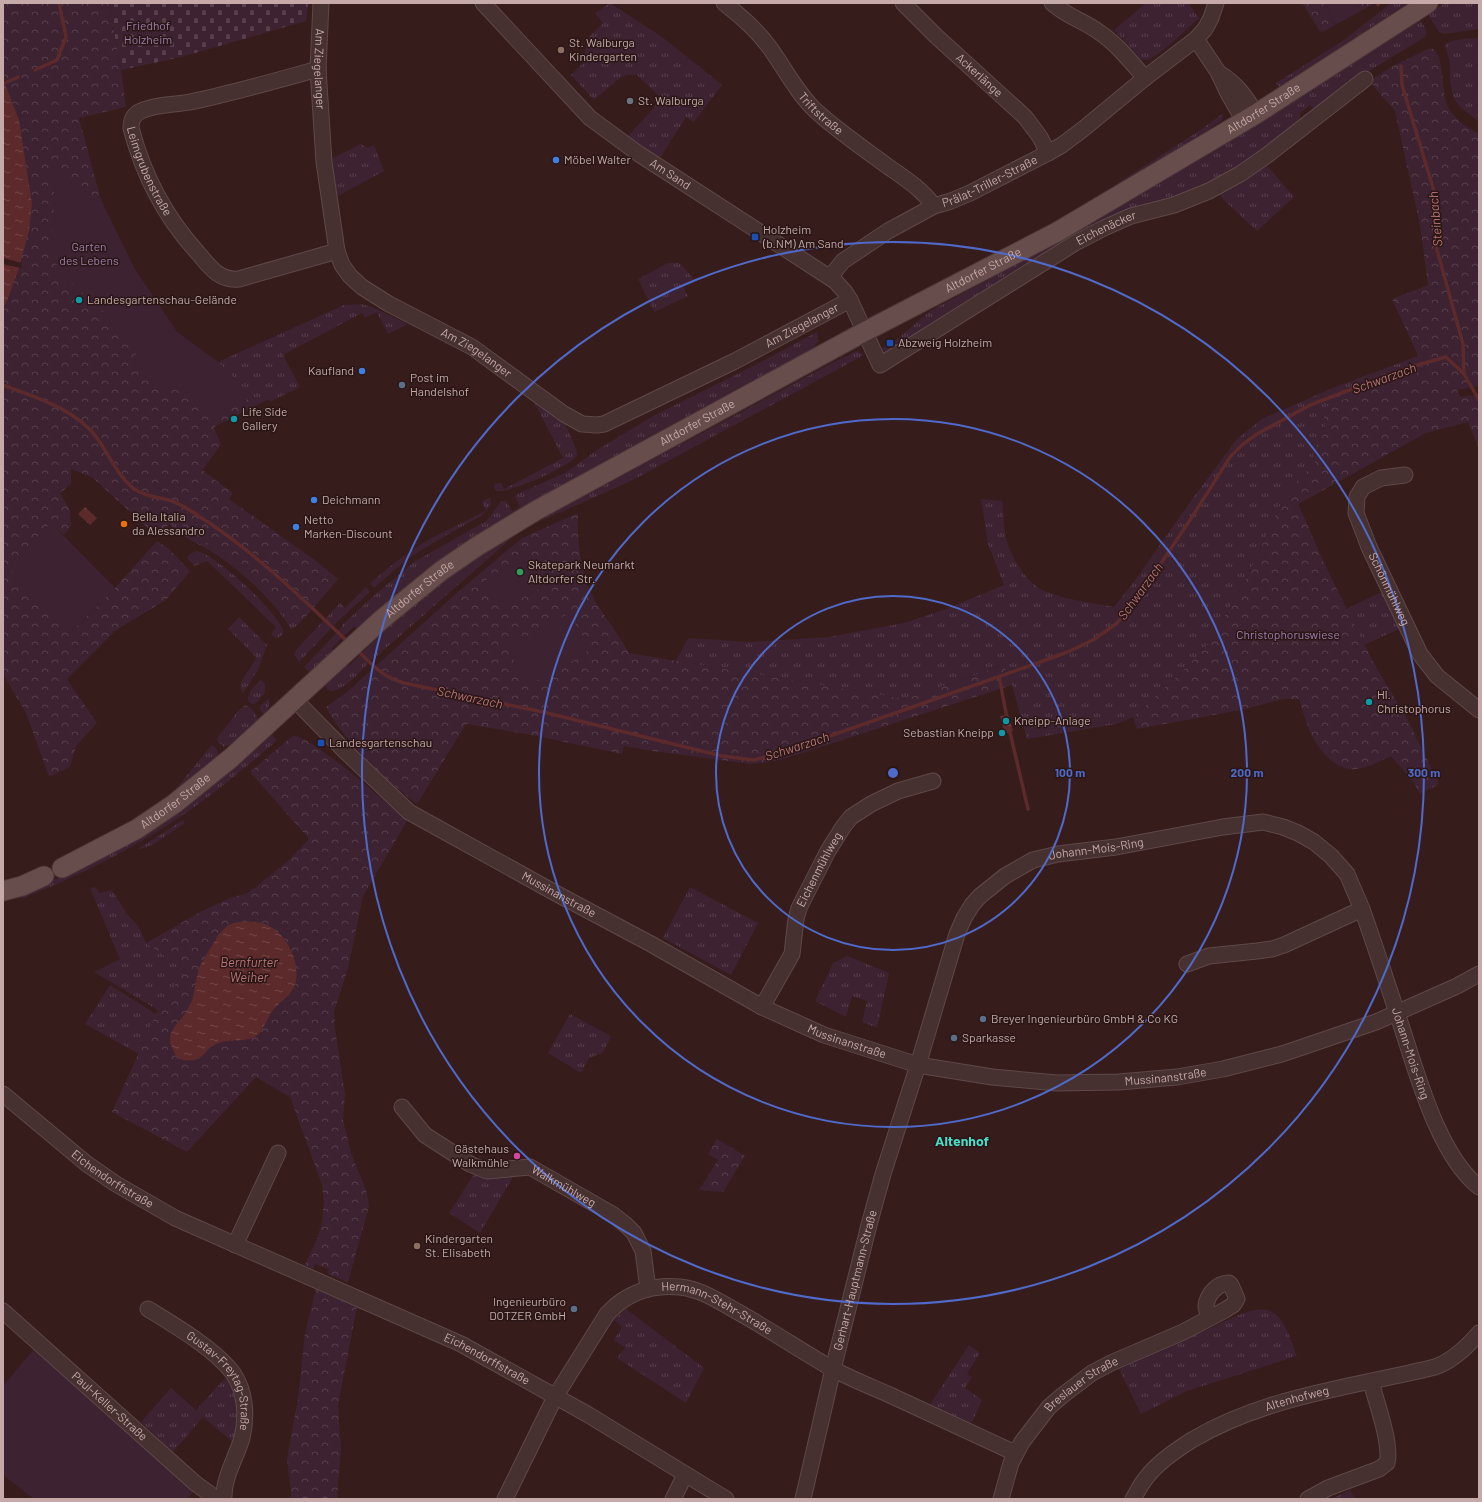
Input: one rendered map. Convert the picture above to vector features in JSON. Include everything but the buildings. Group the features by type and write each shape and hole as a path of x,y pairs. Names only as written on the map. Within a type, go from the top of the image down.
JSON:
{"main road":[{"name":"Altdorfer Straße","path":"62,868 122,837 163,813 231,758 363,636 425,584 476,547 531,514 864,332 1057,232 1250,117 1428,3"},
{"name":"Altdorfer Straße","path":"3,891 22,886 44,876"}],"street":[{"name":"Am Ziegelanger","path":"322,3 318,70 324,162 337,251 342,265 350,276 362,287 389,304 472,347 575,421 589,426 604,424 623,416 735,361 850,300"},
{"name":"Am Sand","path":"483,3 590,118 639,154 830,277 840,285 850,300 864,332"},
{"name":"Triftstraße","path":"724,3 739,15 762,38 797,89 816,111 857,144 918,187 934,206"},
{"name":"Ackerlänge","path":"903,3 936,36 1025,117 1040,137 1048,153"},
{"path":"1052,3 1067,14 1090,26 1111,41 1145,78"},
{"name":"Prälat-Triller-Straße","path":"830,277 843,261 888,230 934,206 970,193 1048,153 1082,130 1145,78 1196,39 1205,29 1211,18 1216,3"},
{"path":"1196,39 1218,72 1241,90 1250,117"},
{"name":"Leimgrubenstraße","path":"318,70 188,102 147,108 135,114 131,122 131,128 146,171 157,196 167,213 208,265 225,278 239,279 337,251"},
{"name":"Eichenäcker","path":"864,332 880,366 1069,247 1098,231 1131,216 1191,199 1209,192 1240,174 1266,156 1365,79"},
{"name":"Schönmühlweg","path":"1405,475 1381,478 1363,487 1357,497 1356,513 1369,547 1420,654 1437,676 1479,710"},
{"name":"Mussinanstraße","path":"295,700 344,750 409,812 651,944 762,1007 824,1035 918,1065 992,1077 1057,1083 1119,1082 1177,1077 1223,1069 1282,1054 1376,1022 1457,986 1479,974"},
{"name":"Eichenmühlweg","path":"762,1007 792,954 796,919 799,908 828,851 843,826 851,817 870,804 898,791 932,781"},
{"name":"Johann-Mois-Ring","path":"918,1065 954,945 964,918 972,905 993,885 1016,869 1033,860 1058,854 1116,847 1223,827 1264,822 1283,827 1314,842 1331,856 1347,874 1353,884 1416,1071 1442,1136 1463,1171 1479,1187"},
{"name":"Altdorfer Straße","path":"44,876 62,868"},
{"path":"1187,964 1209,956 1278,947 1362,910"},
{"name":"Gerhart-Hauptmann-Straße","path":"803,1499 833,1369 883,1174 918,1065"},
{"name":"Eichendorffstraße","path":"3,1094 77,1156 116,1184 175,1218 461,1344 555,1397 726,1499"},
{"name":"Walkmühlweg","path":"402,1107 425,1136 470,1164 487,1171 530,1167 622,1221 634,1233 643,1251 648,1289"},
{"path":"235,1245 278,1153"},
{"name":"Hermann-Stehr-Straße","path":"505,1499 555,1397 607,1314 616,1304 632,1295 648,1289 681,1287 708,1296 767,1329 833,1369 1015,1453"},
{"name":"Gustav-Freytag-Straße","path":"148,1309 181,1329 225,1365 233,1374 242,1393 245,1420 237,1454 226,1482 224,1499"},
{"name":"Paul-Keller-Straße","path":"3,1311 195,1483 217,1499"},
{"name":"Breslauer Straße","path":"1001,1499 1015,1453 1049,1407 1092,1373 1111,1363 1183,1332 1210,1318"},
{"name":"Altenhofweg","path":"1133,1499 1146,1478 1163,1460 1204,1433 1249,1412 1297,1397 1371,1382 1443,1364 1467,1346 1479,1333"},
{"path":"1308,1499 1328,1488 1379,1469 1387,1463 1387,1446 1371,1382"},
{"path":"674,1499 685,1475"}],"green space":[{"name":"Landesgartenschau-Gelände","path":"3,3 109,3 126,107 79,118 101,200 134,268 177,332 218,362 259,404 214,427 221,445 202,470 233,493 229,499 316,561 338,579 301,622 246,574 173,518 162,534 154,527 151,531 93,478 71,469 71,484 60,493 70,510 71,526 64,535 50,523 72,631 115,588 157,541 169,549 190,571 166,600 116,630 67,679 97,723 76,746 70,767 49,777 26,713 3,674"},
{"name":"Friedhof Holzheim","path":"109,3 308,3 306,21 181,57 121,70"},
{"path":"610,3 662,37 722,85 694,122 686,117 660,158 627,137 662,99 637,75 627,75 620,78 594,100 571,75 583,63 588,38 603,23 595,13"},
{"path":"1146,3 1188,3 1199,18 1175,40 1150,59 1146,60 1141,59 1114,30"},
{"path":"1302,3 1326,3 1335,25 1321,33"},
{"path":"1326,3 1358,3 1361,11 1335,25"},
{"path":"1358,3 1375,3 1361,11"},
{"path":"1391,3 1406,4 1279,87 1276,83 1344,40"},
{"path":"1445,3 1479,3 1479,29 1444,34 1439,32 1428,14"},
{"path":"1420,20 1426,30 1425,37 1364,74 1316,110 1310,105 1300,113 1300,122 1233,172 1192,191 1139,208 887,353 883,353 880,350 886,345 888,348 896,343 895,341 930,311 1136,197 1209,153"},
{"path":"1479,38 1479,122 1459,106 1453,96 1450,80 1450,63 1445,45 1452,41"},
{"name":"Christophoruswiese","path":"1430,48 1435,50 1438,55 1447,105 1460,122 1479,134 1479,386 1457,390 1460,397 1479,394 1479,449 1468,422 1426,433 1298,504 1324,563 1373,662 1407,719 1439,784 1420,794 1414,783 1391,756 1375,764 1354,769 1344,768 1332,761 1319,748 1311,733 1299,699 1284,699 1241,710 1137,729 1133,717 1187,667 1207,646 1247,578 1284,497 1292,486 1315,463 1312,450 1323,436 1325,426 1322,408 1424,369 1392,299 1428,285 1420,225 1395,111 1369,81 1397,64"},
{"path":"1223,113 1222,120 1208,130 1114,188 1113,186 1202,129"},
{"path":"361,144 367,148 374,145 384,171 338,196 331,159"},
{"path":"1265,163 1294,197 1257,231 1223,199 1219,193"},
{"name":"Garten des Lebens","path":"50,170 101,200 134,268 177,332 218,362 251,395 248,399 216,414 202,412 178,391 168,386 149,384 134,351 116,325 98,306 58,272 56,261 50,253 55,198"},
{"path":"668,263 679,263 695,280 683,286 688,296 654,312 638,279"},
{"path":"361,304 372,307 408,324 388,334 377,312 365,318 362,313 283,355 300,387 270,402 269,399 259,404 218,362 344,305"},
{"path":"817,332 819,341 812,349 463,543 417,577 357,629 354,626 332,648 333,651 311,673 304,667 343,626 342,625 378,592 414,562 486,521 501,501 506,501 512,511 520,507 515,496 517,494 565,473 597,450 653,416"},
{"path":"857,351 864,355 633,480 543,520 542,519 834,362"},
{"path":"1418,356 1424,369 1292,486 1284,497 1247,578 1207,646 1187,667 1133,717 1117,724 1027,739 1012,685 1004,665 905,699 676,661 688,638 750,642 829,637 904,623 946,609 1004,585 988,544 981,499 1002,501 1005,532 1009,547 1020,568 1036,586 1042,590 1059,596 1114,607 1237,439 1262,419 1330,389"},
{"path":"541,402 559,414 577,454 574,459 543,477 508,490 495,490 494,485 501,482 504,489 563,458 535,404"},
{"path":"185,458 173,518 246,574 301,622 291,630 277,609 260,590 240,572 215,553 171,526 168,521"},
{"path":"1361,469 1298,504 1346,609 1386,590 1403,627 1364,645 1407,719 1439,784 1274,535 1292,500"},
{"path":"490,497 491,504 489,508 481,516 410,557 375,587 373,587 370,583 397,561 429,539 484,512 486,510 482,502"},
{"path":"578,513 579,550 588,585 599,607 629,653 905,699 1004,665 1012,685 793,756 775,761 751,764 624,746 622,754 527,734 466,724 417,804 393,784 354,747 326,707 347,692 459,591 522,538"},
{"path":"51,523 115,588 72,631 7,567"},
{"path":"514,536 377,656 376,655 348,683 336,690 331,691 324,685 346,664 349,666 371,644 370,642 420,598 464,566"},
{"path":"196,551 205,554 231,572 259,599 280,623 284,632 279,638 275,638 271,634 276,627 207,561 195,566 187,558 190,554"},
{"name":"Skatepark Neumarkt Altdorfer Str.","path":"527,554 531,555 540,566 548,584 529,595 508,602 492,597 486,586 486,580"},
{"path":"366,587 370,592 338,621 299,662 294,654 296,650 340,603 345,608"},
{"path":"569,613 590,649 560,669 526,684 506,645 531,635"},
{"path":"239,617 267,645 258,670 243,693 241,688 242,680 256,657 228,629"},
{"path":"261,680 265,684 265,693 255,704 252,704 248,701 250,692"},
{"path":"269,698 269,706 265,715 261,711 260,706"},
{"path":"245,705 253,711 258,721 231,744 224,747 218,742 217,738 238,711"},
{"path":"272,734 276,740 273,744 237,774 180,817 138,843 93,867 24,898 20,898 20,895 65,875 234,767"},
{"path":"294,736 317,747 333,759 407,821 363,896 348,968 334,1012 345,1094 343,1120 351,1153 367,1193 369,1206 348,1282 328,1274 329,1269 315,1264 313,1269 305,1265 318,1237 322,1221 324,1202 322,1185 290,1097 256,1077 187,1152 112,1112 158,1010 186,970 146,943 202,911 232,897 246,894 289,860 309,839 250,772"},
{"path":"213,745 217,750 217,757 176,791 175,790"},
{"path":"183,820 185,823 162,839 150,846 138,849"},
{"path":"95,887 100,893 112,890 126,913 138,926 146,943 186,970 112,1112 139,1054 85,1024 110,985 156,1014 158,1010 94,972 120,959 90,888"},
{"path":"690,887 758,923 731,975 663,938"},
{"path":"847,956 889,973 877,1028 862,1022 867,1001 852,996 846,1017 815,1001 833,963"},
{"path":"570,1014 611,1036 602,1053 589,1058 581,1073 548,1053"},
{"path":"717,1139 745,1156 723,1192 699,1190 718,1160 708,1154"},
{"path":"516,1172 480,1233 449,1213 474,1174 482,1177"},
{"path":"316,1289 357,1307 338,1405 341,1449 337,1499 290,1499 291,1493 287,1459 298,1398 305,1333"},
{"path":"626,1309 704,1368 686,1403 617,1358 625,1348 614,1340 622,1327 614,1320"},
{"path":"1254,1310 1267,1310 1278,1317 1290,1336 1297,1356 1187,1391 1141,1414 1119,1369 1241,1314"},
{"path":"969,1345 980,1353 967,1374 972,1377 965,1388 982,1400 971,1425 929,1406"},
{"path":"35,1348 194,1491 187,1499 34,1499 3,1475 3,1386"},
{"path":"227,1376 232,1384 239,1406 235,1444 203,1417 173,1452 141,1422 171,1388 196,1410"},
{"path":"1350,1490 1355,1499 1331,1499"}],"water":[{"path":"3,79 19,120 32,204 29,231 19,268 3,308"},
{"path":"85,507 97,518 90,525 78,514"},
{"name":"Kneipp-Anlage","path":"1008,714 1013,731 1005,734 1000,716"},
{"name":"Bernfurter Weiher","path":"245,921 264,924 274,929 281,935 287,943 295,960 296,979 294,987 290,993 276,1006 260,1033 253,1038 219,1043 210,1047 196,1060 189,1061 177,1058 170,1043 170,1035 192,1001 199,967 219,934 228,925"}],"pier":[{"path":"3,258 22,263 21,268 3,264"}],"waterway":[{"path":"35,70 57,60 66,37 59,3"},
{"name":"Steinbach","path":"1401,66 1402,85 1434,191 1436,246 1463,344 1464,374"},
{"path":"5,83 18,77"},
{"name":"Schwarzach","path":"357,650 384,674 404,683 543,712 722,756 754,760 787,751 1043,661 1070,651 1093,640 1116,624 1133,605 1230,457 1242,445 1257,434 1310,405 1410,367 1446,357 1464,374 1479,400"},
{"name":"Schwarzach","path":"3,385 41,399 78,419 97,438 123,478 134,489 143,494 182,505 208,522 246,550 282,580 349,643"},
{"path":"999,676 1007,718"},
{"path":"1009,728 1028,809"}],"place":[{"name":"St. Walburga Kindergarten","path":"561,50"},
{"name":"St. Walburga","path":"630,101"},
{"name":"Möbel Walter","path":"556,160"},
{"name":"Holzheim (b.NM) Am Sand","path":"755,237"},
{"name":"Landesgartenschau-Gelände","path":"79,300"},
{"name":"Abzweig Holzheim","path":"890,343"},
{"name":"Kaufland","path":"362,371"},
{"name":"Post im Handelshof","path":"402,385"},
{"name":"Life Side Gallery","path":"234,419"},
{"name":"Deichmann","path":"314,500"},
{"name":"Bella Italia da Alessandro","path":"124,524"},
{"name":"Netto Marken-Discount","path":"296,527"},
{"name":"Skatepark Neumarkt Altdorfer Str.","path":"520,572"},
{"name":"Hl. Christophorus","path":"1369,702"},
{"name":"Kneipp-Anlage","path":"1006,721"},
{"name":"Sebastian Kneipp","path":"1002,733"},
{"name":"Landesgartenschau","path":"321,743"},
{"name":"Breyer Ingenieurbüro GmbH & Co KG","path":"983,1019"},
{"name":"Sparkasse","path":"954,1038"},
{"name":"Gästehaus Walkmühle","path":"517,1156"},
{"name":"Kindergarten St. Elisabeth","path":"417,1246"},
{"name":"Ingenieurbüro DOTZER GmbH","path":"574,1309"}],"district":[{"name":"Altenhof","path":"962,1141"}]}
